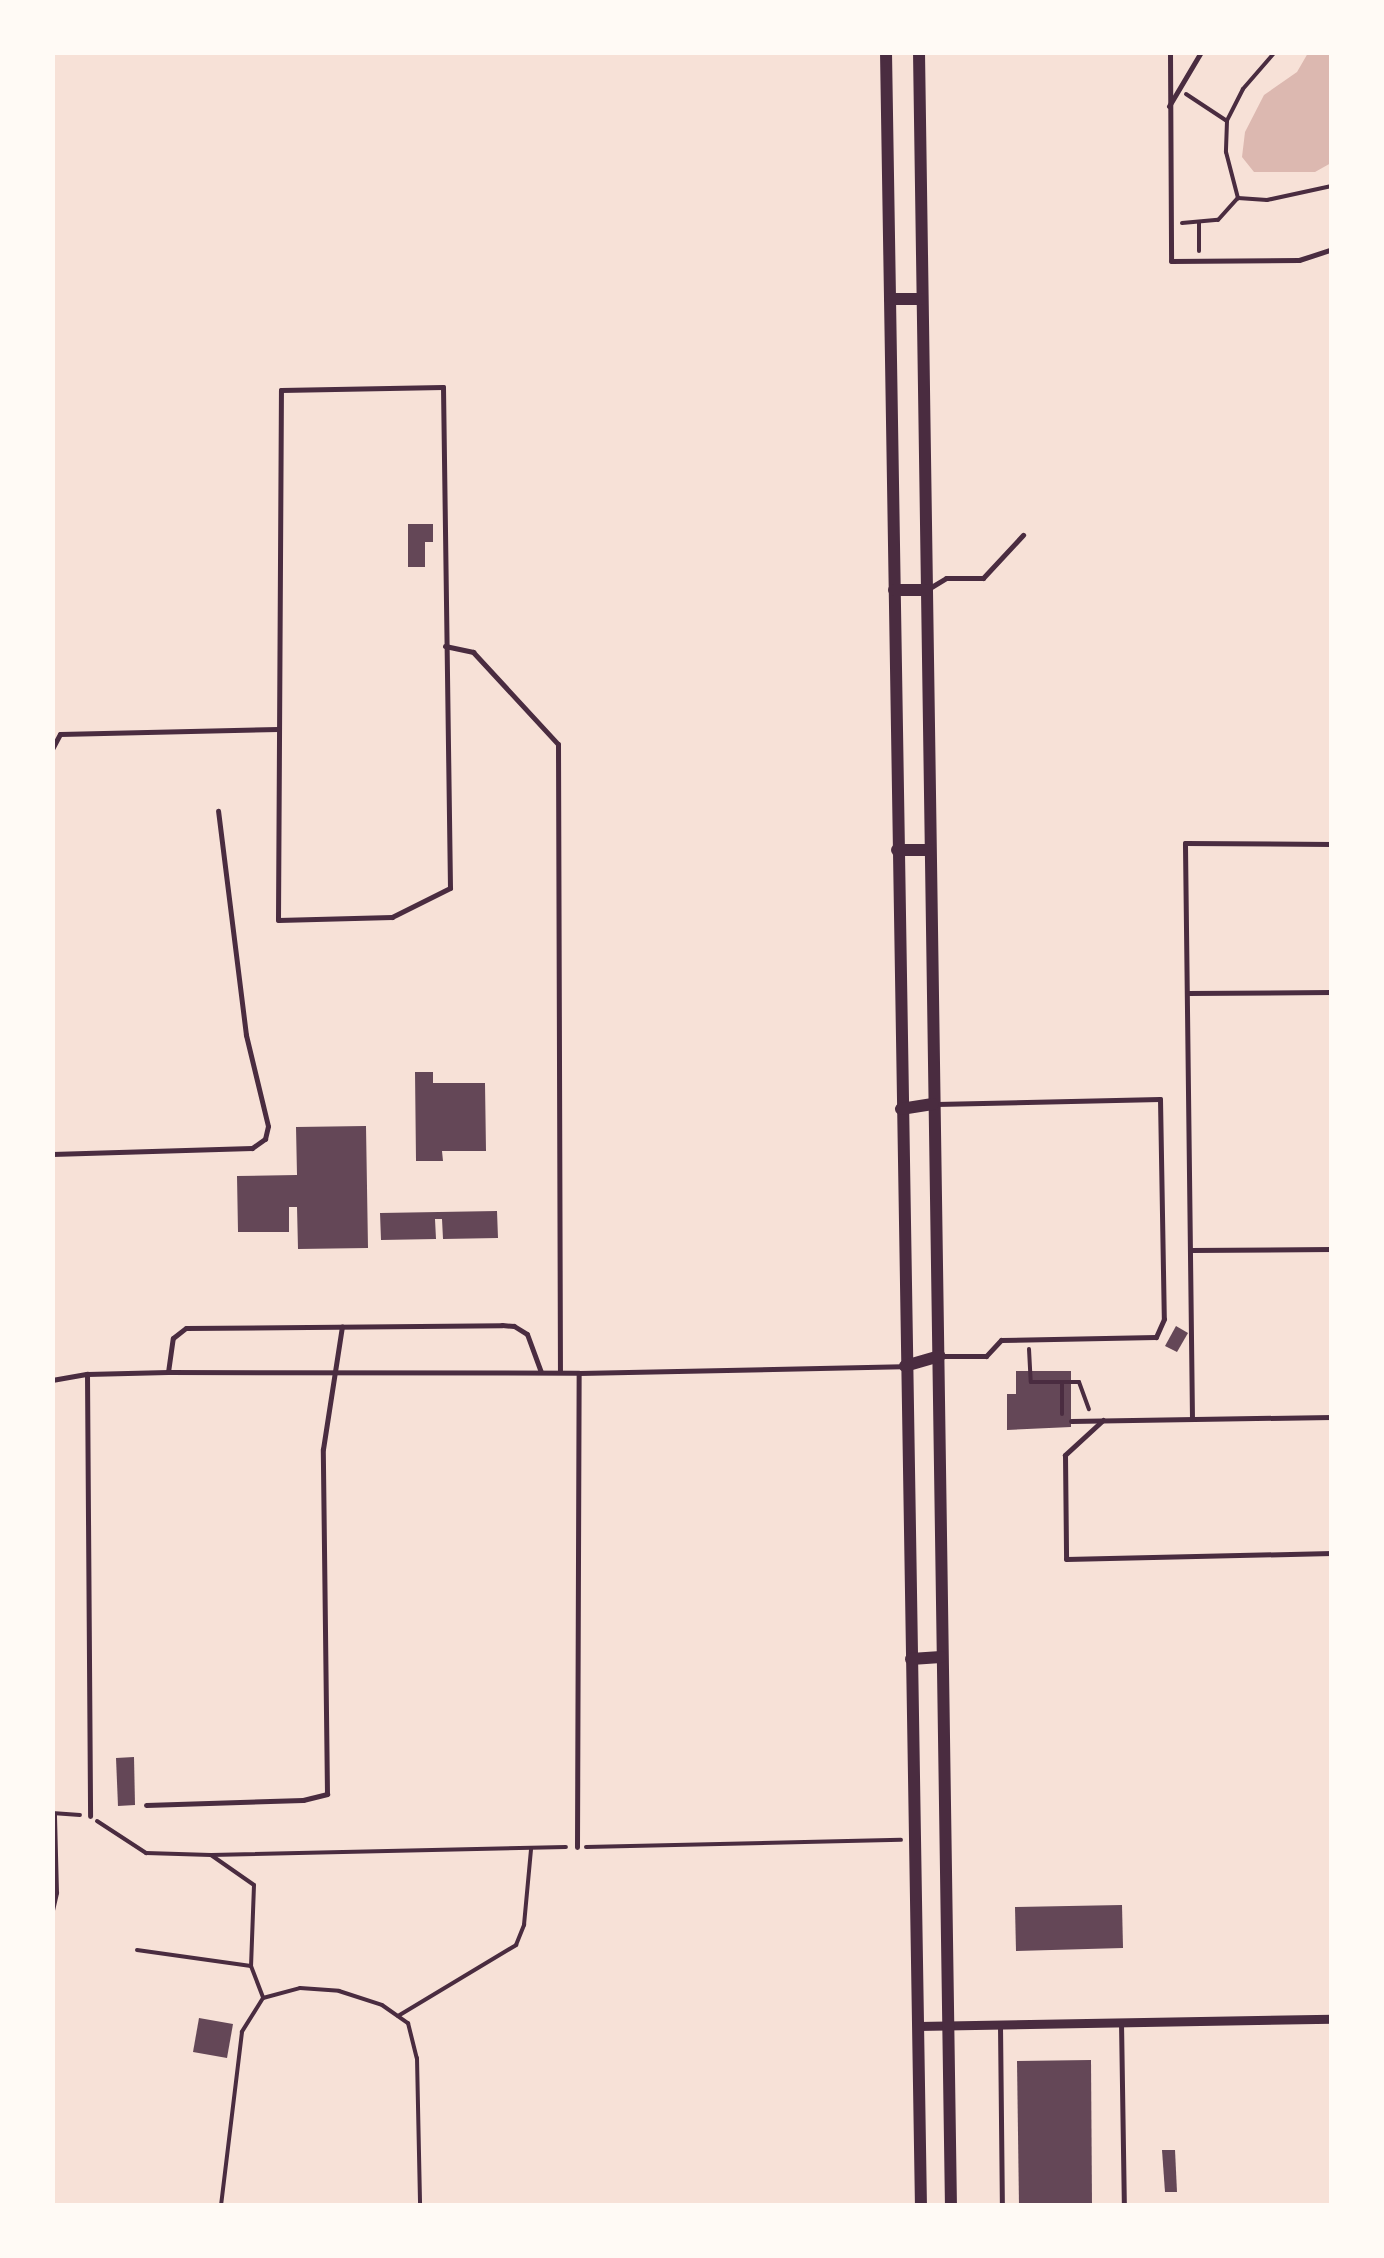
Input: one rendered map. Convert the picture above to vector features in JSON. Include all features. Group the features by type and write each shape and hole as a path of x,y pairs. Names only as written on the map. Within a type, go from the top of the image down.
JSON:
{"main road":[{"path":"886,52 921,2206"},
{"path":"920,52 920,299 951,2206"},
{"path":"890,299 920,299"},
{"path":"894,590 926,590"},
{"path":"898,850 930,850"},
{"path":"901,1109 933,1104"},
{"path":"905,1366 940,1356"},
{"path":"911,1658 941,1657"}],"street":[{"path":"918,2026 1332,2019"}],"lane":[{"path":"1170,52 1171,262 1299,260 1332,249"},
{"path":"1168,109 1201,52"},
{"path":"443,387 445,646 450,888 392,918 278,920 281,390 443,387"},
{"path":"926,590 946,578 983,578 1022,535"},
{"path":"445,646 473,652 558,744 560,1372"},
{"path":"52,749 60,734 278,729"},
{"path":"52,1154 252,1148 265,1139 268,1126 246,1035 218,811"},
{"path":"1192,1419 1185,843 1332,844"},
{"path":"1187,993 1332,992"},
{"path":"933,1104 1160,1100 1164,1319 1156,1337 1002,1340 986,1356 940,1356"},
{"path":"1190,1250 1332,1249"},
{"path":"146,1805 303,1800 327,1794 323,1449 342,1326"},
{"path":"168,1372 172,1338 186,1328 514,1326 526,1334 541,1372"},
{"path":"52,1380 87,1374 168,1372 579,1373 905,1366"},
{"path":"576,1847 579,1373"},
{"path":"87,1374 90,1816"},
{"path":"1071,1420 1332,1418"},
{"path":"1102,1420 1065,1455 1066,1559 1332,1553"},
{"path":"1122,2022 1124,2206"},
{"path":"1000,2025 1002,2206"}],"path":[{"path":"1238,198 1226,152 1227,120 1243,88 1275,52"},
{"path":"1178,89 1227,120"},
{"path":"1238,198 1267,200 1332,186"},
{"path":"1170,223 1218,220 1238,198"},
{"path":"1199,222 1199,247"},
{"path":"1029,1340 1030,1382 1079,1382 1094,1420"},
{"path":"1062,1382 1062,1420 1071,1420"},
{"path":"52,1915 54,1813 90,1816 146,1853 212,1855 254,1885 251,1966 263,1998"},
{"path":"398,2016 516,1945 524,1925 531,1848"},
{"path":"138,1950 251,1966"},
{"path":"221,2206 242,2032 263,1998 300,1988 339,1991 382,2005 408,2023 418,2058 420,2206"}],"shaded area":[{"path":"1308,53 1331,53 1331,163 1315,172 1254,172 1242,157 1245,132 1264,95 1297,72"}],"building":[{"path":"408,524 433,524 433,542 425,542 425,567 408,567"},
{"path":"415,1072 433,1072 433,1083 485,1083 486,1151 442,1151 443,1161 416,1161"},
{"path":"366,1126 368,1248 298,1249 297,1207 289,1207 289,1232 238,1232 237,1176 297,1175 296,1127"},
{"path":"497,1211 498,1238 443,1239 442,1219 435,1219 436,1239 381,1240 380,1213"},
{"path":"1176,1326 1188,1333 1177,1352 1165,1346"},
{"path":"1016,1371 1071,1371 1071,1427 1007,1430 1007,1394 1016,1394"},
{"path":"134,1757 135,1805 118,1806 116,1758"},
{"path":"1122,1905 1123,1948 1016,1951 1015,1907"},
{"path":"199,2018 233,2024 227,2058 193,2052"},
{"path":"1091,2060 1092,2206 1019,2206 1017,2061"},
{"path":"1162,2150 1175,2150 1177,2192 1165,2192"}]}
